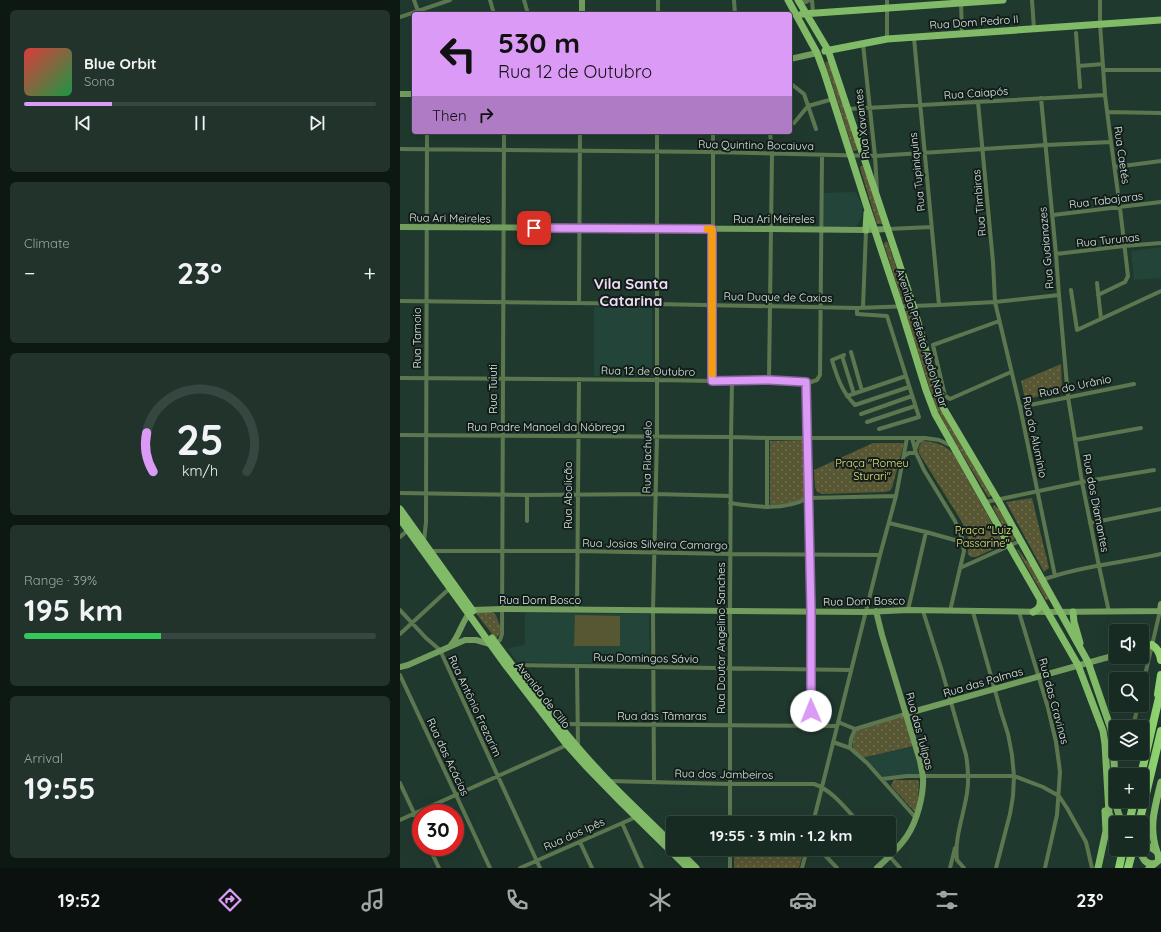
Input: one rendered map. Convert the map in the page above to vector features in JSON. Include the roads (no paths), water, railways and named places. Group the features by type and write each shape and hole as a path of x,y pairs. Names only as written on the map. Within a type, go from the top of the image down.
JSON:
{"highway":[{"path":"1152,646 1159,652 1161,660"},
{"path":"1152,724 1161,674"},
{"path":"1142,768 1161,689"},
{"path":"1141,816 1161,731"},
{"path":"1119,868 1122,856"},
{"path":"1128,868 1131,856"}],"main road":[{"path":"582,0 582,12"},
{"name":"Avenida Prefeito Abdo Najar","path":"788,0 793,14 817,53 830,100 852,156 874,229 935,414 1078,665 1103,731 1107,764 1109,810"},
{"name":"Avenida Prefeito Abdo Najar","path":"798,0 809,13 828,50 888,228 939,397 944,409 997,499 1087,660 1109,723"},
{"path":"793,14 887,4 1003,0"},
{"name":"Rua Dom Pedro II","path":"792,59 828,50 887,40 1161,20"},
{"path":"400,94 412,94"},
{"path":"866,230 867,207"},
{"name":"Rua Ari Meireles","path":"400,227 771,230 866,230 888,228"},
{"path":"879,242 882,237 885,236 891,238"},
{"name":"Avenida de Cillo","path":"400,509 411,529 425,549 527,693 567,745 636,817 688,868"},
{"name":"Avenida de Cillo","path":"400,519 411,529"},
{"name":"Avenida de Cillo","path":"425,549 450,588 470,612"},
{"path":"1033,612 1040,607 1040,599"},
{"name":"Rua Dom Bosco","path":"470,612 502,609 866,612 908,610 973,612 1109,612 1160,608"},
{"name":"Rua das Tulipas","path":"876,611 920,761 923,777 916,818 907,836 896,849"},
{"path":"451,645 457,638 463,623 470,612"},
{"path":"1073,612 1075,627 1087,660"},
{"path":"463,623 464,633 470,638 493,644"},
{"path":"400,671 408,665 451,645 465,640 476,640"},
{"name":"Avenida de Cillo","path":"493,644 512,665 578,749 620,793 666,836"},
{"name":"Rua das Palmas","path":"905,714 1078,665 1087,660 1109,656"},
{"name":"Avenida Prefeito Abdo Najar","path":"1114,760 1116,805 1119,815"},
{"path":"1098,868 1106,831 1105,776 1107,764"},
{"path":"1142,856 1144,860 1149,864 1155,864 1158,860 1159,852 1154,842 1152,821 1161,782"},
{"path":"1109,810 1114,809 1119,815"},
{"path":"1106,817 1109,810"},
{"path":"1109,810 1110,816"},
{"path":"1149,846 1159,852"},
{"path":"685,856 696,868"},
{"name":"Rua das Tulipas","path":"878,868 890,856"}],"street":[{"path":"414,0 418,12 450,0"},
{"path":"490,0 493,12"},
{"path":"524,0 527,12"},
{"path":"658,0 658,12"},
{"path":"734,0 734,12"},
{"path":"798,0 806,2 809,0"},
{"path":"809,13 812,0"},
{"path":"1032,0 1034,29"},
{"name":"Rua Caetés","path":"1098,295 1125,282 1128,276 1105,95 1100,24 1100,0"},
{"path":"961,1 962,34"},
{"path":"887,4 887,40"},
{"path":"400,17 412,14"},
{"path":"1076,33 1080,87"},
{"name":"Rua Tupiniquins","path":"914,38 939,305"},
{"name":"Rua Xavantes","path":"863,44 875,156 878,202"},
{"path":"1078,66 1103,64"},
{"path":"1103,70 1161,70"},
{"path":"792,85 804,94 816,129"},
{"name":"Rua Caiapós","path":"848,109 1105,95"},
{"name":"Rua Guaianazes","path":"1041,98 1068,397"},
{"path":"794,123 808,106 830,100"},
{"name":"Rua Timbiras","path":"978,102 993,262 995,302"},
{"path":"1107,112 1161,113"},
{"name":"Rua Tamoio","path":"425,549 427,134"},
{"name":"Rua Tuiuti","path":"493,644 500,640 502,634 504,134"},
{"path":"579,303 580,134"},
{"name":"Rua Riachuelo","path":"654,782 653,610 657,380 657,134"},
{"path":"712,134 712,381"},
{"path":"769,380 772,154 770,134"},
{"name":"Rua Quintino Bocaiuva","path":"400,149 712,152 822,156 875,156 1110,142"},
{"path":"820,306 822,156"},
{"path":"1115,167 1161,161"},
{"name":"Rua Tabajaras","path":"1052,215 1161,202"},
{"name":"Rua Ari Meireles","path":"888,228 932,227"},
{"path":"863,307 866,230"},
{"name":"Rua Turunas","path":"1056,254 1161,243"},
{"path":"1097,283 1101,319"},
{"path":"1071,290 1077,330 1161,291"},
{"name":"Rua Duque de Caxias","path":"400,301 770,305 857,308 995,302 1059,295"},
{"name":"Rua do Alumínio","path":"995,302 1020,407 1055,576"},
{"name":"Rua 12 de Outubro","path":"400,378 712,381 769,380 811,382 817,380 820,375 820,306"},
{"path":"857,308 858,314 887,316 919,417 879,429"},
{"path":"999,321 933,345 945,396 950,399 1011,372"},
{"path":"851,352 862,391"},
{"path":"854,394 843,356 832,360 839,381 847,396 855,405 909,387"},
{"path":"847,396 906,376"},
{"name":"Rua Abolição","path":"577,610 579,379"},
{"name":"Rua Doutor Angelino Sanches","path":"730,816 730,503 732,381"},
{"path":"806,382 811,611 811,725"},
{"name":"Rua do Urânio","path":"1020,407 1134,384"},
{"path":"861,414 912,396"},
{"name":"Rua dos Diamantes","path":"1068,397 1098,566 1109,612"},
{"path":"867,422 915,406"},
{"path":"1075,440 1141,428"},
{"name":"Rua Padre Manoel da Nóbrega","path":"400,435 925,438 940,440 953,446"},
{"path":"767,438 767,507"},
{"path":"815,816 896,496 907,438"},
{"path":"912,438 924,470 956,521 964,551 950,611"},
{"path":"916,452 918,442 925,438"},
{"path":"904,456 909,453 916,452"},
{"path":"986,502 1082,482 1154,470"},
{"path":"400,493 528,495 655,494 731,496"},
{"path":"527,521 528,495"},
{"path":"730,503 767,507 788,506 808,498 896,496"},
{"path":"1090,523 1161,509"},
{"path":"400,537 411,529 422,530 426,522"},
{"path":"889,523 962,542"},
{"path":"908,610 926,532"},
{"path":"960,568 1020,541"},
{"name":"Rua Josias Silveira Camargo","path":"425,549 880,555"},
{"path":"1042,580 1075,570 1138,560 1161,554"},
{"path":"400,634 450,588"},
{"path":"1146,672 1160,608"},
{"name":"Rua Antônio Frezarim","path":"400,610 440,650 540,868"},
{"path":"923,611 952,701 966,755 968,791 958,842 951,866"},
{"path":"973,612 1008,734 1014,776 1010,814 996,868"},
{"name":"Rua das Cravinas","path":"1019,612 1048,708 1056,742 1060,772 1058,815 1045,868"},
{"name":"Rua Domingos Sávio","path":"512,665 653,668 730,667 851,670"},
{"path":"577,666 578,749"},
{"name":"Rua das Acácias","path":"400,671 490,868"},
{"name":"Rua das Palmas","path":"855,729 905,714"},
{"name":"Rua das Tâmaras","path":"558,724 838,724"},
{"path":"838,724 855,729 852,733 850,748"},
{"path":"833,742 850,748 867,763 882,778 916,818"},
{"path":"436,804 567,745"},
{"path":"882,778 906,776 1014,776 1043,787 1059,796 1086,842 1092,868"},
{"name":"Rua dos Jambeiros","path":"608,781 730,784 814,784 822,788"},
{"path":"620,793 622,784 625,781"},
{"path":"400,783 412,810"},
{"path":"822,788 836,799 853,816"},
{"path":"400,820 412,815"},
{"name":"Rua dos Ipês","path":"520,868 636,817"},
{"path":"622,823 642,868"},
{"path":"580,842 592,868"},
{"path":"951,866 957,860 958,842"},
{"path":"434,856 439,868"},
{"path":"730,856 730,868"},
{"path":"802,868 805,856"},
{"path":"826,856 837,868"},
{"path":"890,856 900,868"},
{"path":"957,860 964,868"}],"district":[{"name":"Vila Santa Catarina","path":"631,292"}],"park label":[{"name":"Praça \"Romeu Sturari\"","path":"872,469"},
{"name":"Praça \"Luiz Passarine\"","path":"983,536"}]}
